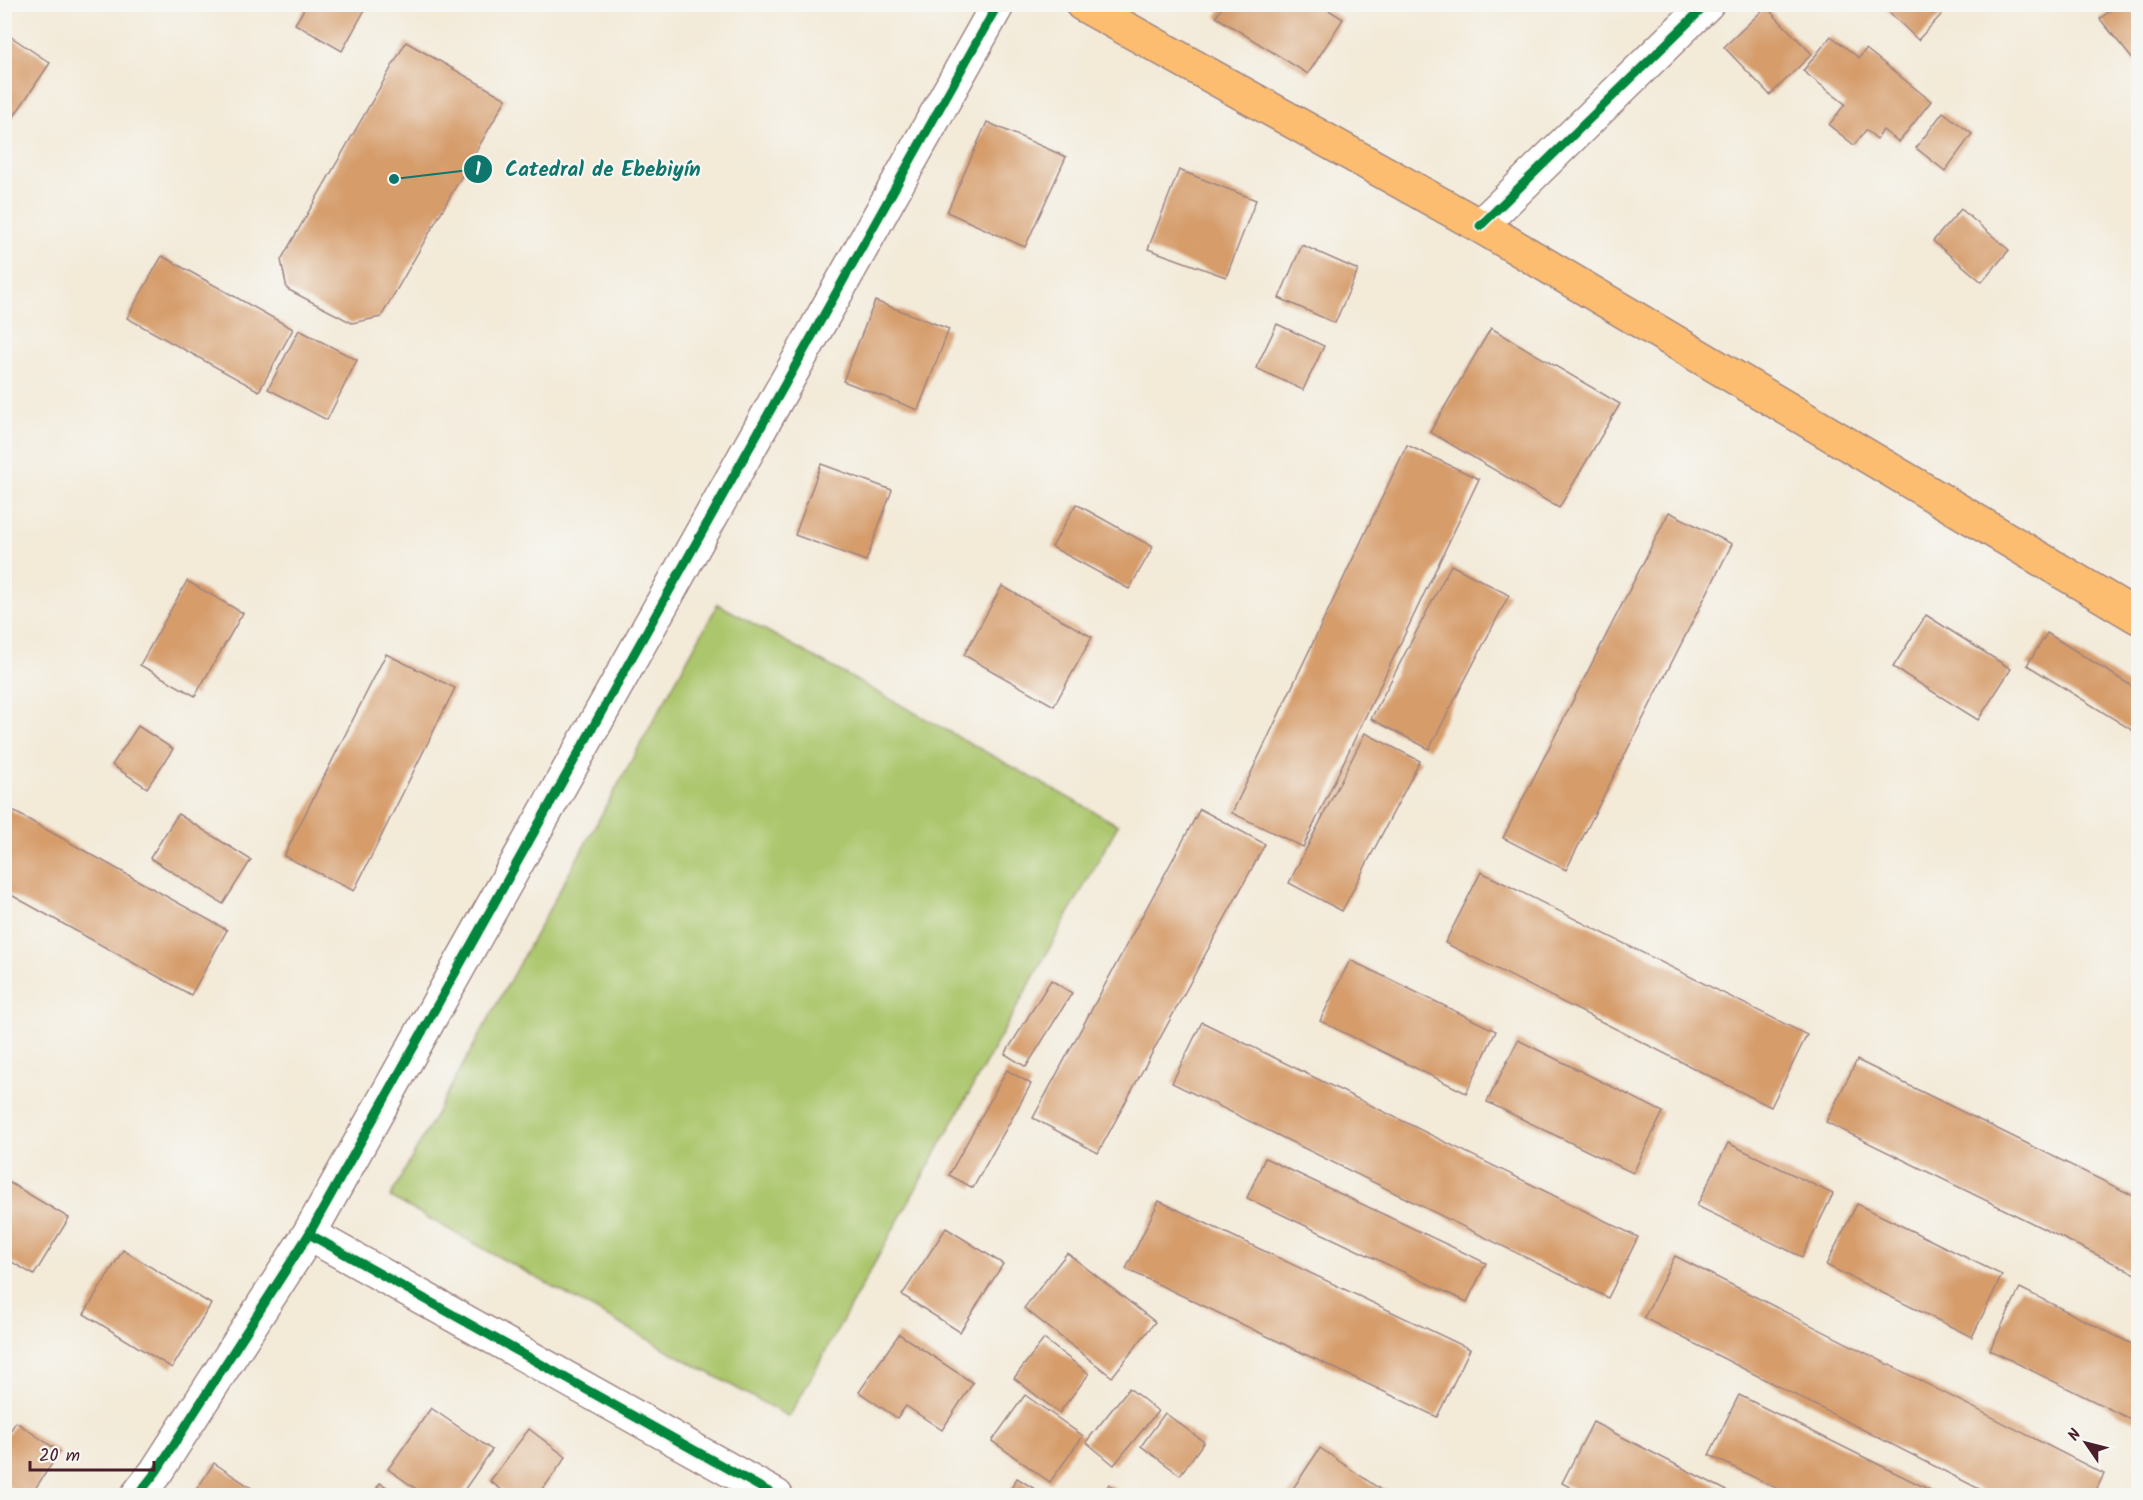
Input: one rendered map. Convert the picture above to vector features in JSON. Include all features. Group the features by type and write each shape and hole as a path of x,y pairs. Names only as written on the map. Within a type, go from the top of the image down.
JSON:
{"main road":[{"path":"1082,4 1480,226 2139,617"}],"street":[{"path":"137,1496 156,1472 309,1234 998,4"},
{"path":"1480,226 1707,4"},
{"path":"309,1234 776,1496"}],"green space":[{"path":"718,604 1118,825 789,1417 390,1197"}],"building":[{"path":"307,4 368,4 342,51 295,24"},
{"path":"1224,4 1319,4 1343,19 1308,74 1216,17"},
{"path":"1886,4 1951,4 1918,40 1884,7"},
{"path":"2118,4 2138,4 2138,66 2100,19"},
{"path":"1766,7 1812,54 1770,95 1724,47"},
{"path":"4,32 50,63 4,131"},
{"path":"1831,36 1859,58 1866,49 1931,101 1899,142 1883,130 1877,139 1866,130 1854,145 1829,125 1845,104 1803,71"},
{"path":"406,42 506,99 381,317 352,323 287,289 281,260"},
{"path":"1943,112 1972,134 1945,171 1916,148"},
{"path":"987,122 1066,157 1025,247 947,212"},
{"path":"1179,170 1256,200 1226,277 1148,249"},
{"path":"1961,209 2009,250 1982,282 1933,241"},
{"path":"1302,245 1358,270 1335,323 1279,298"},
{"path":"162,256 293,329 259,391 127,318"},
{"path":"875,301 949,329 918,410 843,381"},
{"path":"1277,324 1324,346 1303,390 1256,368"},
{"path":"1491,328 1620,404 1559,508 1430,432"},
{"path":"299,330 357,360 327,420 268,389"},
{"path":"1407,445 1479,479 1303,847 1232,813"},
{"path":"821,464 892,490 866,561 795,535"},
{"path":"1076,504 1153,547 1129,589 1052,547"},
{"path":"1669,512 1732,544 1566,870 1503,838"},
{"path":"1451,565 1509,595 1429,749 1371,719"},
{"path":"187,581 243,613 195,696 140,665"},
{"path":"1002,586 1092,637 1054,706 964,655"},
{"path":"1926,615 2011,669 1978,720 1893,667"},
{"path":"2047,633 2138,690 2138,734 2027,665"},
{"path":"386,654 455,688 354,891 284,856"},
{"path":"138,726 173,749 147,788 112,765"},
{"path":"1365,733 1420,761 1342,911 1289,883"},
{"path":"4,806 227,930 191,995 4,891"},
{"path":"1200,809 1265,844 1098,1153 1033,1118"},
{"path":"178,814 251,860 223,904 150,858"},
{"path":"1481,872 1807,1035 1771,1107 1445,943"},
{"path":"1350,960 1496,1031 1466,1093 1320,1021"},
{"path":"1051,980 1072,993 1026,1067 1005,1054"},
{"path":"1202,1022 1638,1237 1608,1298 1172,1083"},
{"path":"1518,1040 1663,1112 1633,1173 1487,1102"},
{"path":"1857,1060 2138,1198 2138,1275 1826,1122"},
{"path":"1007,1070 1031,1084 973,1188 949,1175"},
{"path":"1728,1143 1833,1194 1802,1257 1697,1206"},
{"path":"1265,1158 1486,1263 1467,1302 1247,1198"},
{"path":"5,1180 69,1218 34,1275 5,1258"},
{"path":"1159,1201 1470,1349 1437,1417 1126,1269"},
{"path":"1857,1204 2002,1275 1972,1337 1826,1265"},
{"path":"946,1228 1003,1264 960,1332 902,1295"},
{"path":"123,1250 211,1304 172,1368 84,1314"},
{"path":"1067,1253 1155,1322 1112,1377 1024,1308"},
{"path":"1675,1256 2104,1474 2093,1496 1993,1496 1644,1318"},
{"path":"2020,1288 2138,1347 2138,1416 2136,1422 1990,1350"},
{"path":"899,1334 973,1383 942,1430 906,1406 897,1418 859,1392"},
{"path":"1044,1339 1089,1374 1059,1413 1014,1378"},
{"path":"1129,1388 1158,1411 1114,1465 1086,1442"},
{"path":"1025,1395 1083,1436 1050,1482 992,1441"},
{"path":"1739,1395 1942,1496 1792,1496 1709,1455"},
{"path":"431,1408 492,1450 460,1496 426,1496 388,1469"},
{"path":"1165,1413 1204,1442 1180,1475 1141,1446"},
{"path":"16,1422 60,1452 30,1496 22,1496 4,1484 4,1440"},
{"path":"1593,1422 1737,1496 1586,1496 1562,1483"},
{"path":"529,1429 566,1457 538,1496 510,1496 490,1481"},
{"path":"1320,1448 1390,1496 1288,1496"},
{"path":"214,1463 263,1496 192,1496"},
{"path":"1017,1478 1046,1496 1007,1496"},
{"path":"380,1483 401,1496 372,1496"},
{"path":"1109,1484 1123,1496 1100,1496"}],"cycle path":[{"path":"137,1496 156,1472 309,1234 998,4"},
{"path":"1480,226 1707,4"},
{"path":"309,1234 776,1496"}],"place":[{"name":"Catedral de Ebebiyín","path":"394,179"}]}
